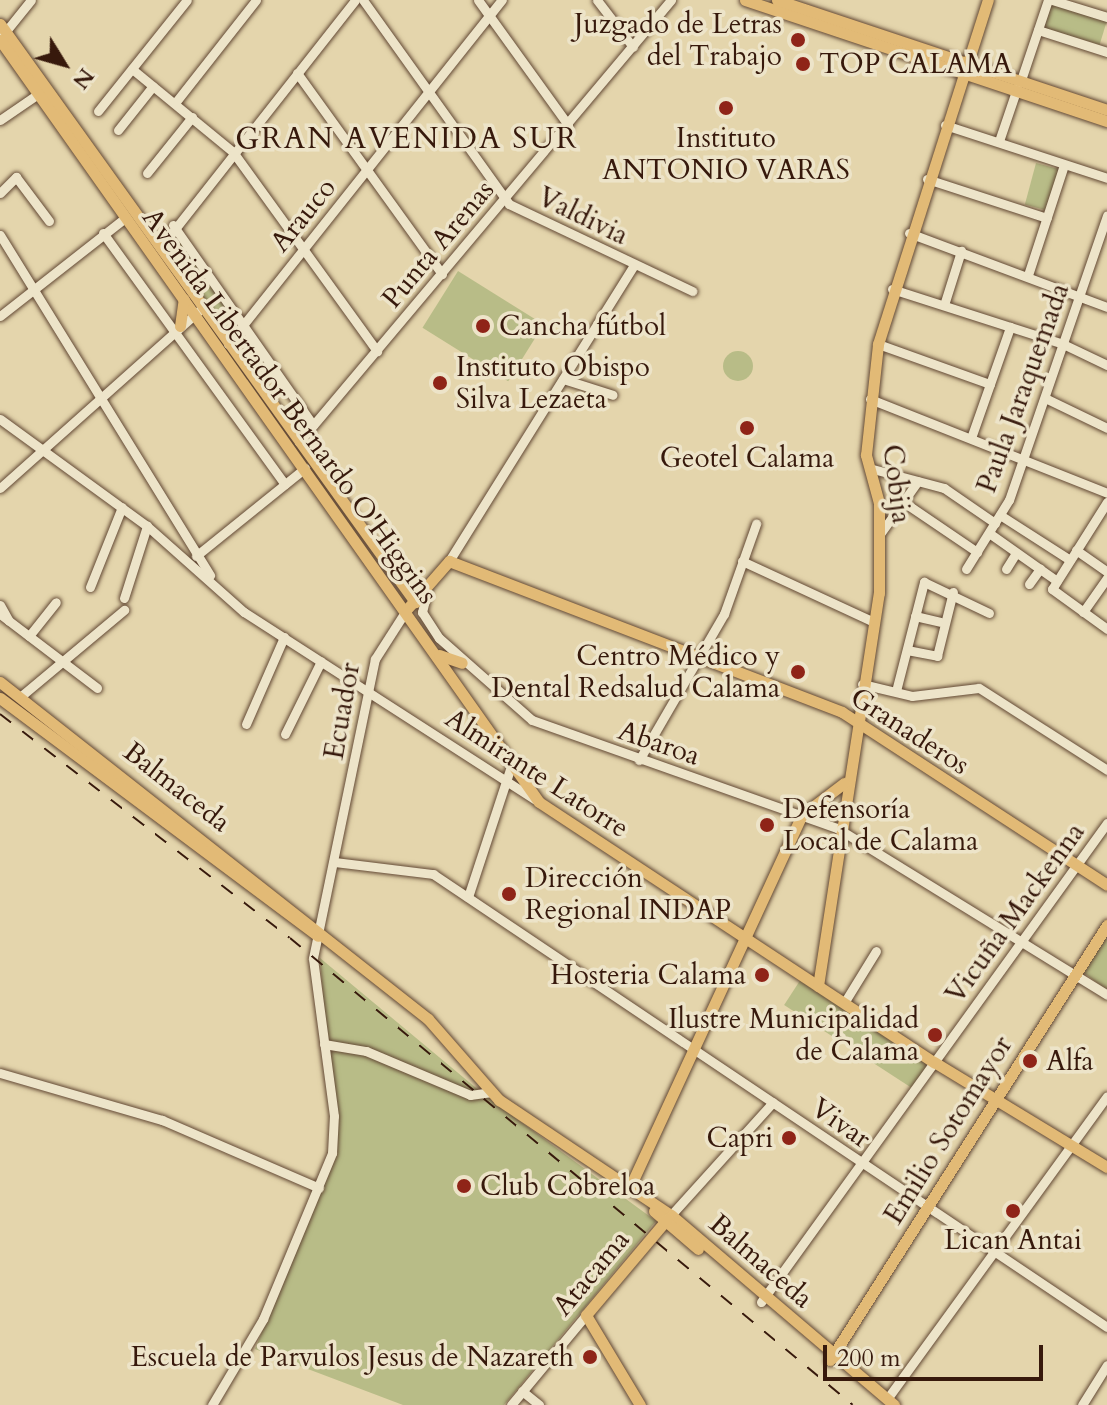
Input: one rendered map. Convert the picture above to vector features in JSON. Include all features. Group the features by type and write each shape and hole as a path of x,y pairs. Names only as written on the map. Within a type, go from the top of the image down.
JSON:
{"main road":[{"path":"745,0 965,65"},
{"path":"777,0 1019,84 1107,110"},
{"name":"Cobija","path":"818,986 837,828 854,718 874,622 880,534 869,468 870,399 878,344 891,289 988,0"},
{"name":"Avenida Libertador Bernardo O'Higgins","path":"1,34 38,94 125,218 184,299 199,310 204,323 305,468 411,606"},
{"name":"Avenida Libertador Bernardo O'Higgins","path":"1,34 160,248 199,310 228,344 299,442 411,606 438,655 539,802"},
{"path":"1019,84 1107,121"},
{"path":"184,299 176,329 204,323"},
{"name":"Ecuador","path":"411,606 427,592 449,561"},
{"name":"Granaderos","path":"449,561 698,662 854,718 1107,885"},
{"path":"438,655 462,663"},
{"name":"Balmaceda","path":"0,682 318,936"},
{"name":"Balmaceda","path":"0,698 451,1039 492,1092 669,1218 831,1358 889,1403"},
{"path":"629,1189 802,815 844,783"},
{"name":"Almirante Latorre","path":"539,802 934,1062 1107,1167"},
{"name":"Emilio Sotomayor","path":"831,1358 1107,925"},
{"name":"Atacama","path":"586,1315 669,1218"},
{"path":"586,1315 640,1405"}],"street":[{"path":"1,34 31,0"},
{"path":"98,111 187,0"},
{"path":"175,103 256,0"},
{"path":"160,248 173,225 355,0"},
{"name":"Valdivia","path":"363,0 504,199 692,291"},
{"path":"478,0 568,125"},
{"name":"Arauco","path":"228,344 502,0"},
{"path":"597,0 633,47"},
{"name":"Punta Arenas","path":"299,442 671,0"},
{"path":"999,141 1050,0 1107,17"},
{"path":"1038,30 1107,51"},
{"path":"132,69 233,152 377,351"},
{"path":"297,73 442,274"},
{"path":"118,130 153,86"},
{"path":"0,120 38,94"},
{"path":"147,173 192,117"},
{"path":"945,125 1107,178"},
{"path":"1028,275 1064,165"},
{"path":"0,193 16,177 49,221"},
{"path":"927,179 1047,218"},
{"name":"Paula Jaraquemada","path":"966,569 998,519 1024,459 1107,215"},
{"path":"0,316 33,286 125,218"},
{"path":"173,225 241,328 313,425"},
{"path":"103,233 176,329 285,484"},
{"path":"909,233 1080,293 1107,307"},
{"name":"Almirante Latorre","path":"0,235 101,393 194,557 214,581 244,612 539,802"},
{"path":"944,305 961,251"},
{"name":"Ecuador","path":"449,561 634,265"},
{"path":"891,289 1063,344 1107,365"},
{"path":"0,488 39,446 199,310"},
{"path":"971,438 1010,327"},
{"path":"878,344 990,384"},
{"path":"563,379 613,395"},
{"path":"1045,398 1107,428"},
{"path":"870,399 1107,493"},
{"path":"0,419 194,557 305,468"},
{"path":"869,468 944,488 1070,560"},
{"path":"880,534 918,481"},
{"path":"902,501 977,552"},
{"path":"1055,585 1107,502"},
{"path":"90,587 122,507"},
{"path":"639,760 698,662 756,524"},
{"path":"124,598 147,526"},
{"path":"989,533 1040,569 1083,612 1107,629"},
{"path":"1076,550 1107,575 1083,612"},
{"path":"1006,569 1016,553"},
{"path":"742,561 874,622"},
{"path":"1029,584 1040,569"},
{"path":"896,691 924,582 953,592 989,613"},
{"name":"Abaroa","path":"427,592 424,618 462,663 532,720 837,828 1077,972 1107,995"},
{"path":"940,622 953,592"},
{"path":"29,636 56,602"},
{"path":"0,605 4,617 97,688"},
{"name":"Ecuador","path":"212,1405 263,1319 319,1188 335,1134 312,971 379,646 411,606"},
{"path":"20,697 124,610"},
{"path":"907,650 937,656 949,630 940,622 915,616"},
{"path":"246,724 284,637"},
{"path":"285,734 321,661"},
{"path":"862,684 896,691 979,688 1107,770"},
{"path":"468,897 503,779 512,763"},
{"name":"Vicuña Mackenna","path":"763,1300 1107,823"},
{"name":"Vivar","path":"335,862 414,868 468,897 1107,1327"},
{"path":"844,1003 876,951"},
{"name":"Balmaceda","path":"324,1044 366,1051 470,1095 492,1092"},
{"path":"0,1073 162,1120 319,1188"},
{"path":"889,1403 1107,1096"},
{"name":"Atacama","path":"669,1218 773,1102"},
{"name":"Atacama","path":"511,1405 586,1315"},
{"path":"1082,1405 1107,1365"},
{"path":"522,1391 539,1405"}],"green space":[{"path":"1052,2 1107,19 1100,45 1044,28"},
{"path":"1036,163 1059,169 1048,211 1025,205"},
{"path":"173,225 241,328 229,337 162,245"},
{"name":"Cancha fútbol","path":"458,271 544,325 508,381 422,328"},
{"path":"738,351 749,355 753,366 749,377 738,381 727,377 723,366 727,355"},
{"path":"1107,933 1107,990 1084,973"},
{"name":"Club Cobreloa","path":"320,958 487,1097 656,1221 504,1405 403,1405 255,1349 335,1151"},
{"path":"801,979 931,1063 914,1089 784,1005"}],"railway":[{"path":"0,714 290,938 853,1405"}],"place":[{"name":"Juzgado de Letras del Trabajo","path":"798,40"},
{"name":"TOP CALAMA","path":"803,64"},
{"name":"Instituto ANTONIO VARAS","path":"726,108"},
{"name":"Cancha fútbol","path":"483,326"},
{"name":"Instituto Obispo Silva Lezaeta","path":"440,383"},
{"name":"Geotel Calama","path":"747,428"},
{"name":"Centro Médico y Dental Redsalud Calama","path":"798,672"},
{"name":"Defensoría Local de Calama","path":"767,825"},
{"name":"Dirección Regional INDAP","path":"509,894"},
{"name":"Hosteria Calama","path":"762,975"},
{"name":"Ilustre Municipalidad de Calama","path":"935,1035"},
{"name":"Alfa","path":"1030,1061"},
{"name":"Capri","path":"789,1138"},
{"name":"Club Cobreloa","path":"464,1186"},
{"name":"Lican Antai","path":"1013,1211"},
{"name":"Escuela de Parvulos Jesus de Nazareth","path":"590,1357"}],"district":[{"name":"GRAN AVENIDA SUR","path":"407,139"}]}
